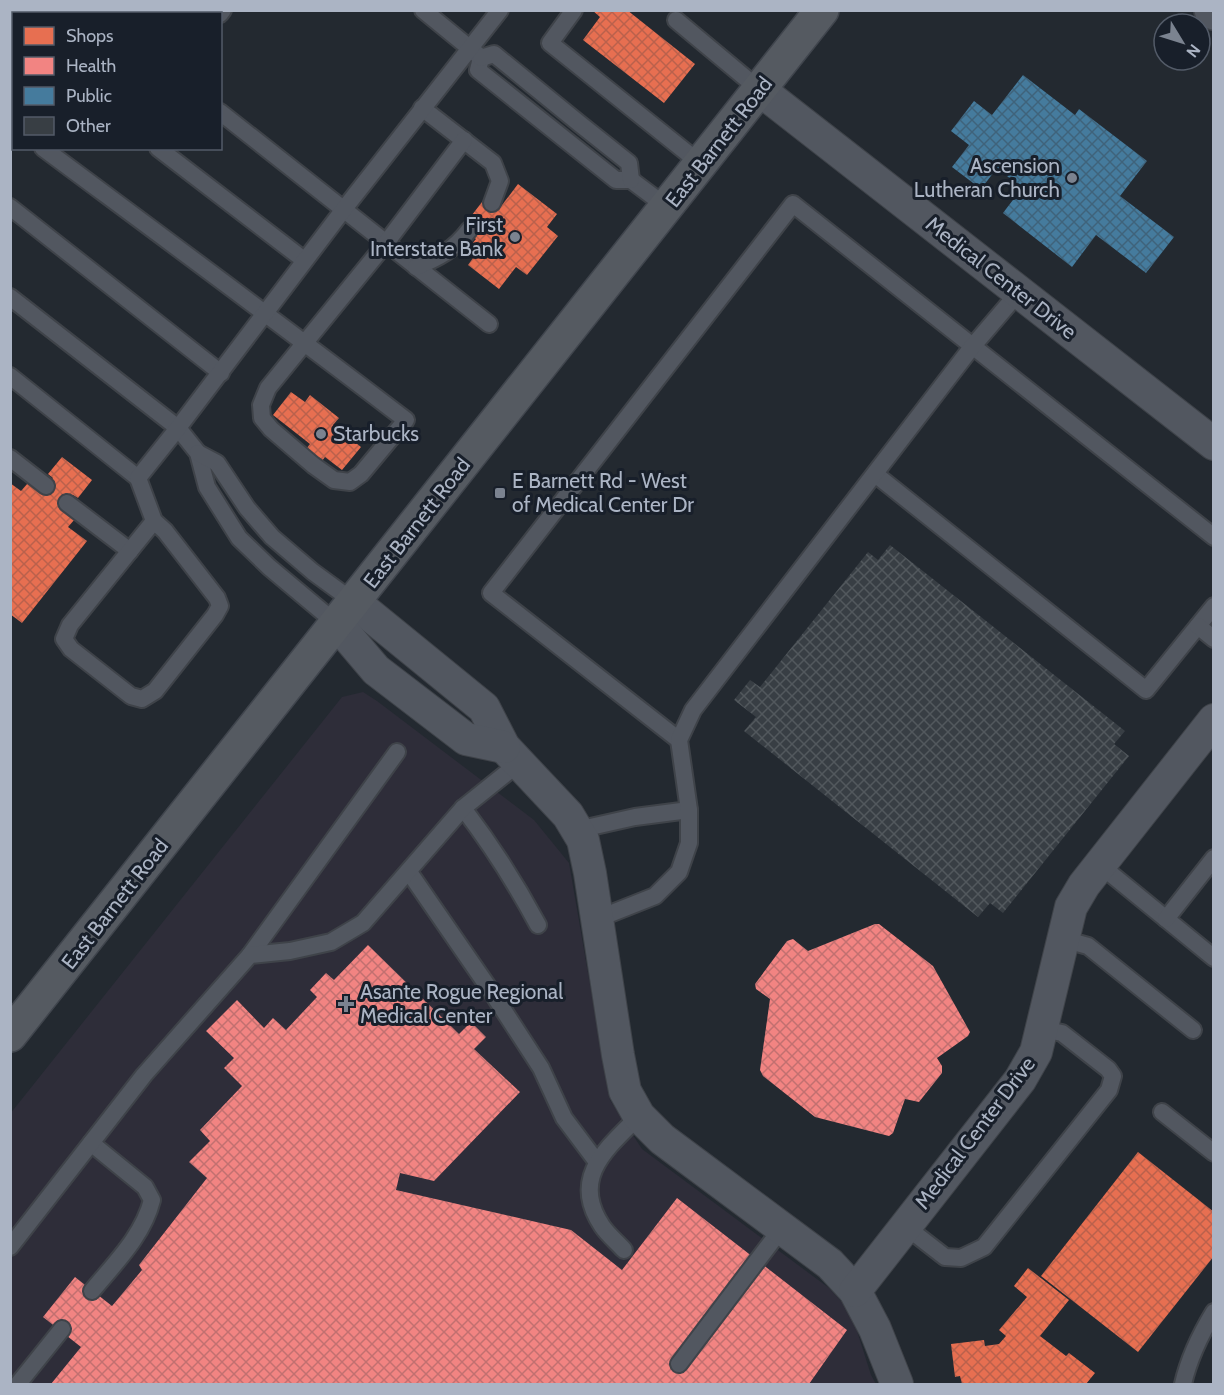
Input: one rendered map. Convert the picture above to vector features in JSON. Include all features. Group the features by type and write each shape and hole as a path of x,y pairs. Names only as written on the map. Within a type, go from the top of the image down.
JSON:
{"main road":[{"name":"East Barnett Road","path":"10,1035 822,10"}],"street":[{"name":"Medical Center Drive","path":"760,90 1214,444"},
{"path":"346,613 484,708 512,755 568,815 583,840 625,1091 639,1116 662,1139 830,1264 855,1291 875,1329 897,1384"},
{"name":"Medical Center Drive","path":"855,1291 1020,1080 1036,1052 1071,907 1084,885 1214,720"}],"lane":[{"path":"423,10 476,53 478,70 616,180 631,180 667,207"},
{"path":"138,478 221,373 304,260 422,108 476,53 500,10"},
{"path":"574,10 550,43 701,164"},
{"path":"676,20 760,90"},
{"path":"422,108 493,163 500,181 492,203"},
{"path":"222,114 489,324"},
{"path":"46,150 265,313 305,343 406,420 360,474 350,482 334,480 271,429 262,418 261,405 268,388 305,343 386,243 464,140"},
{"path":"161,150 304,260"},
{"path":"679,740 491,593 793,204 1214,537"},
{"path":"10,207 221,373"},
{"path":"416,267 438,259 460,242 470,230"},
{"path":"597,919 655,896 679,872 689,843 689,810 679,740 693,710 972,347 1019,292"},
{"path":"10,297 178,429 198,453 217,463 247,508 272,537 313,572 346,613"},
{"path":"14,385 138,478 154,521 165,531 217,598 220,606 215,615 155,691 142,699 131,696 71,649 64,639 70,625 154,521"},
{"path":"198,453 207,487 239,538 269,567 346,613"},
{"path":"10,458 46,486"},
{"path":"875,474 1146,690 1214,606"},
{"path":"67,503 130,551"},
{"path":"1198,626 1214,639"},
{"path":"10,1246 144,1075 250,955 397,752"},
{"path":"250,955 290,951 330,942 363,923 512,755"},
{"path":"463,808 520,890 538,925"},
{"path":"577,830 635,817 689,810"},
{"path":"1166,920 1214,858"},
{"path":"1100,865 1214,958"},
{"path":"409,872 541,1068 564,1118 597,1162"},
{"path":"1063,939 1088,946 1193,1030"},
{"path":"905,1226 945,1257 962,1258 984,1247 1109,1090 1113,1077 1108,1069 1062,1033 1042,1029"},
{"path":"1162,1112 1214,1153"},
{"path":"624,1250 603,1227 591,1204 589,1184 597,1162 616,1138 639,1116"},
{"path":"91,1143 145,1187 152,1200 148,1214 137,1234 92,1292"},
{"path":"679,1364 782,1228"},
{"path":"1183,1384 1186,1367 1200,1335 1214,1312"},
{"path":"18,1384 62,1329"}],"shaded area":[{"name":"Asante Rogue Regional Medical Center","path":"363,692 534,820 569,863 610,1100 642,1149 829,1288 851,1312 876,1384 11,1384 10,1114 342,697"}],"building: Shops":[{"path":"592,10 627,10 695,64 664,103 583,40 600,17"},
{"path":"10,18 12,19 12,50 10,52"},
{"name":"First Interstate Bank","path":"518,184 557,214 547,227 558,236 527,275 516,267 499,289 468,265 478,251 471,245 476,239 462,228 485,198 499,209"},
{"name":"Starbucks","path":"291,392 305,402 310,395 339,418 333,425 361,447 342,470 325,457 318,466 302,454 310,444 273,415"},
{"path":"62,457 92,480 78,498 73,495 64,507 75,519 68,527 87,541 22,623 10,614 10,483 21,491 28,483 43,490 53,478 48,474"},
{"path":"1138,1152 1214,1212 1214,1256 1138,1352 1041,1276"},
{"path":"1028,1268 1069,1300 1040,1336 1066,1356 1069,1353 1095,1373 1086,1384 962,1384 960,1376 955,1377 951,1344 984,1340 985,1346 999,1344 1006,1336 999,1330 1027,1297 1014,1286"}],"building: Health":[{"path":"879,924 933,966 970,1032 968,1036 937,1058 942,1066 942,1073 919,1102 905,1099 893,1133 889,1136 815,1117 763,1076 760,1070 770,999 756,989 755,984 787,941 793,939 808,951"},
{"name":"Asante Rogue Regional Medical Center","path":"368,945 459,1034 471,1022 486,1037 474,1049 520,1092 434,1181 400,1173 396,1190 571,1230 622,1270 677,1198 847,1330 809,1384 51,1384 81,1347 43,1317 75,1277 112,1306 142,1270 139,1265 207,1178 189,1162 210,1141 200,1130 242,1086 224,1068 234,1058 206,1031 237,1000 264,1028 273,1018 286,1030 317,997 310,990 326,973 334,980"}],"building: Public":[{"name":"Ascension Lutheran Church","path":"1023,75 1075,115 1079,109 1147,161 1120,196 1174,237 1146,273 1096,235 1072,267 1003,213 1022,188 997,168 981,189 952,167 969,145 951,131 974,101 992,115"}],"building: Other":[{"path":"890,545 1125,731 1114,744 1129,756 1003,913 990,903 978,917 744,731 756,717 734,700 750,680 760,687 868,552 878,560"}],"place":[{"name":"Ascension Lutheran Church","path":"1072,178"},
{"name":"First Interstate Bank","path":"515,237"},
{"name":"Starbucks","path":"321,434"},
{"name":"E Barnett Rd - West of Medical Center Dr","path":"500,493"},
{"name":"Asante Rogue Regional Medical Center","path":"346,1004"}]}
